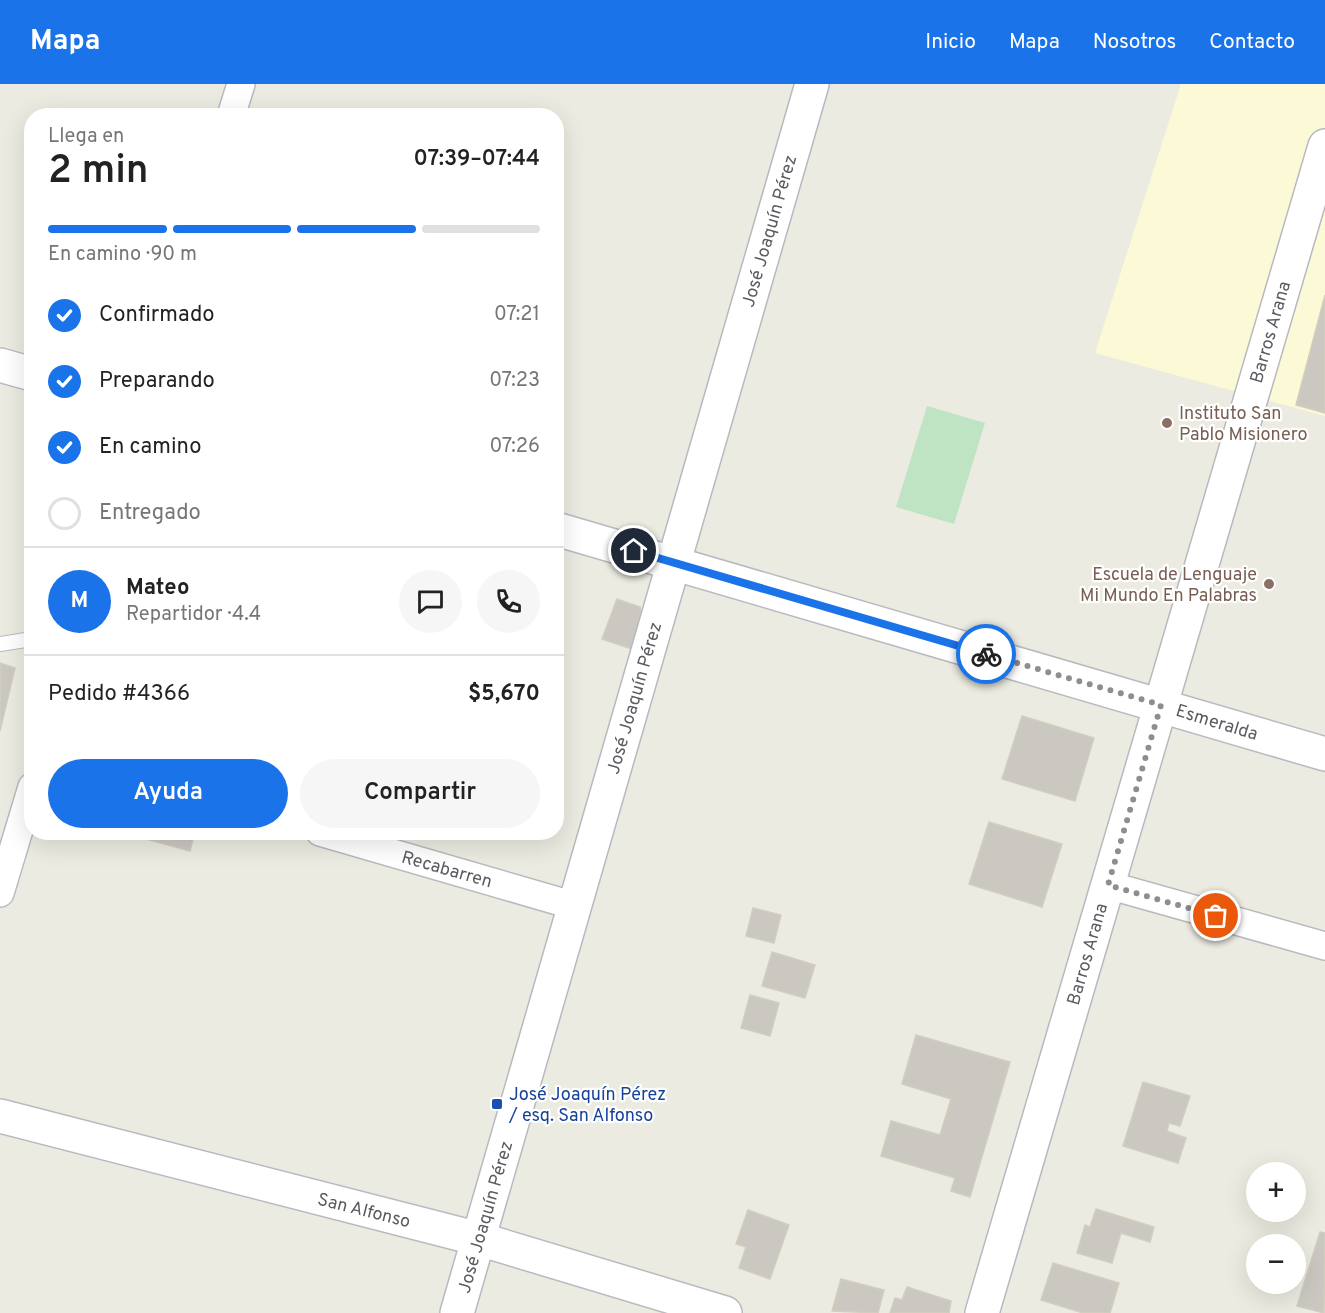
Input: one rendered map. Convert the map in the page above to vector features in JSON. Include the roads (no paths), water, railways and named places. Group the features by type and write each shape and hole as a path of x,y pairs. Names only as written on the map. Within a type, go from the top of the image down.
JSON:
{"main road":[{"name":"José Joaquín Pérez","path":"457,1313 812,84"},
{"name":"Barros Arana","path":"982,1313 1325,146"},
{"path":"0,365 24,372"},
{"name":"Esmeralda","path":"564,531 1325,754"},
{"name":"San Alfonso","path":"0,1116 479,1239 725,1313"}],"street":[{"path":"234,108 241,84"},
{"path":"0,893 24,814"},
{"name":"Recabarren","path":"348,840 575,906"},
{"path":"1108,885 1325,946"}],"lane":[{"path":"0,644 24,640"}],"place":[{"name":"Instituto San Pablo Misionero","path":"1167,423"},
{"name":"Escuela de Lenguaje Mi Mundo En Palabras","path":"1269,584"},
{"name":"José Joaquín Pérez / esq. San Alfonso","path":"497,1104"}]}
